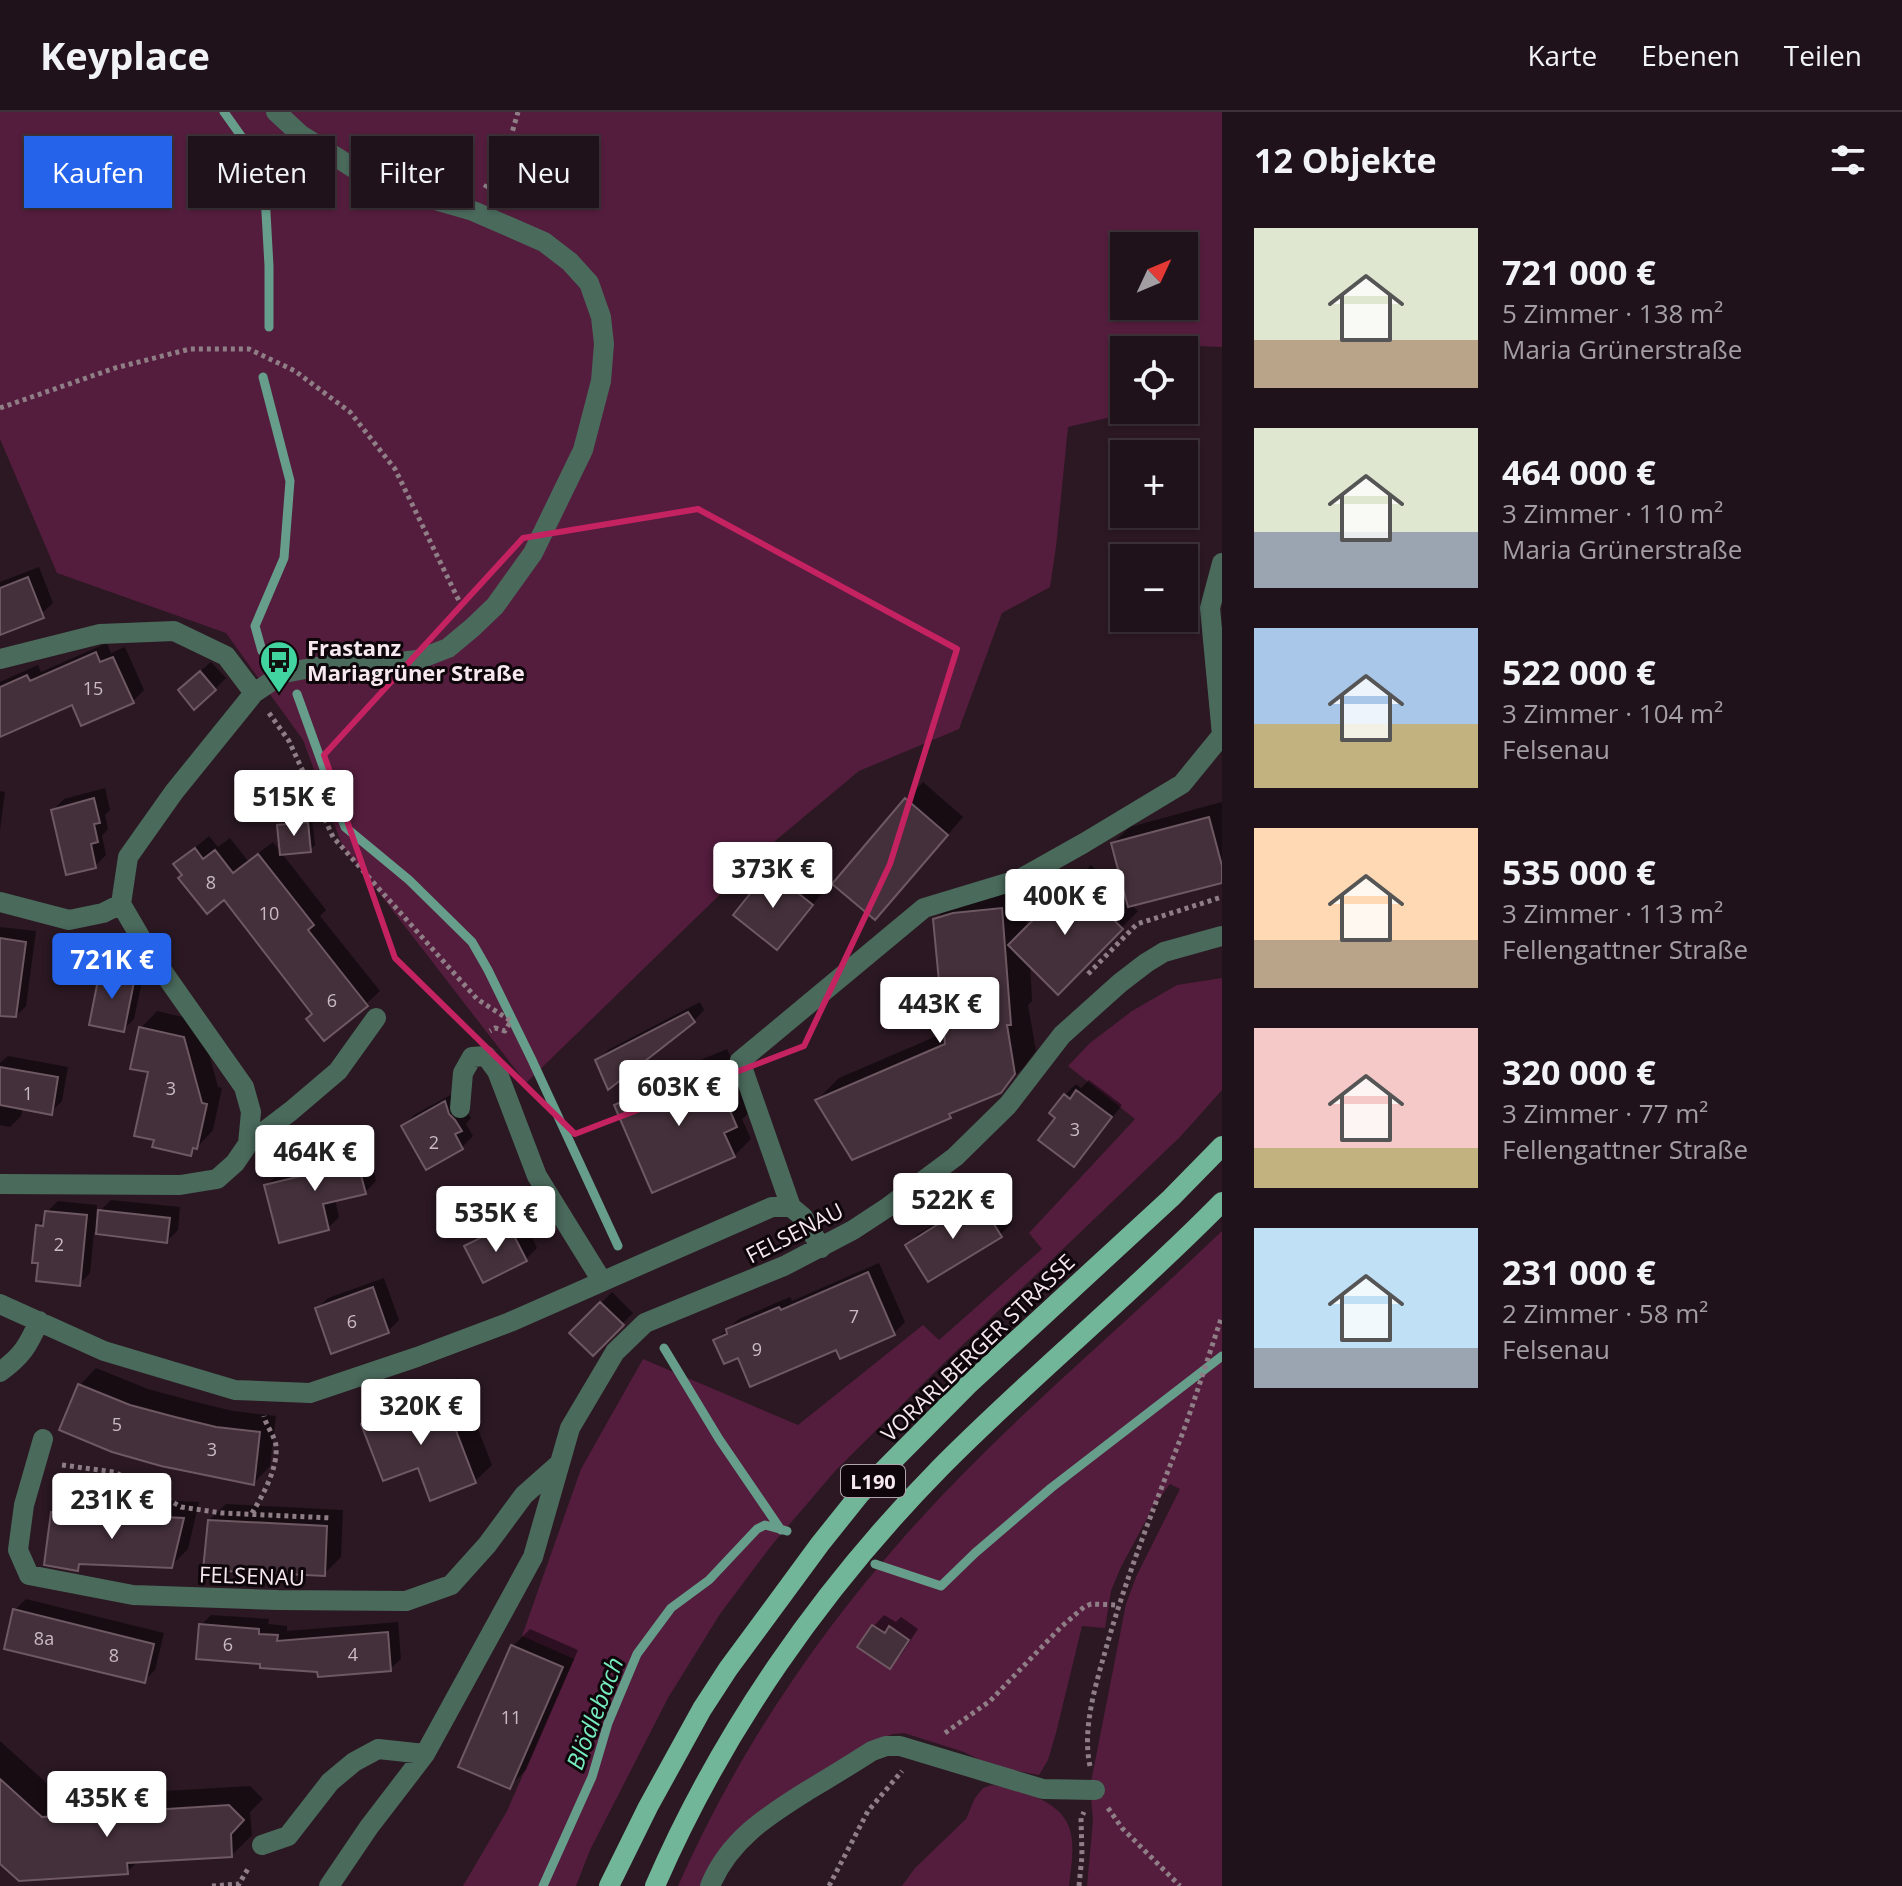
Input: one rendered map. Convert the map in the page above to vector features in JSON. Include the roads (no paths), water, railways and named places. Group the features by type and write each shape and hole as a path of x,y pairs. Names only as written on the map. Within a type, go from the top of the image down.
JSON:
{"main road":[{"name":"VORARLBERGER STRASSE","path":"609,1886 702,1709 820,1544 860,1494 968,1385 1171,1198 1222,1146"},
{"name":"L190","path":"655,1886 681,1830 736,1730 758,1694 848,1569 952,1456 1222,1202"}],"street":[{"path":"248,1144 251,1112 244,1087 149,952 121,904 128,857 174,792 254,693 284,673 327,665 364,666 417,660 448,648 495,606 533,553 583,450 601,381 604,344 601,317 589,283 570,262 544,242 473,211 379,184 301,135 276,112"},
{"path":"821,1248 803,1217 791,1207 740,1061 924,908 1020,879 1182,784 1222,735 1210,608 1222,563"},
{"path":"0,659 100,634 174,631 226,656 254,693"},
{"path":"0,902 69,920 103,913 121,904"},
{"name":"FELSENAU","path":"329,1886 425,1754 533,1557 570,1428 615,1352 645,1323 735,1288 821,1248 888,1207 955,1157 1008,1105 1062,1035 1120,983 1164,952 1222,936"},
{"path":"0,1184 180,1185 217,1179 235,1163 248,1144 338,1071 376,1018"},
{"path":"460,1108 463,1073 472,1057 486,1056 497,1071 537,1176 602,1281"},
{"path":"0,1304 104,1351 235,1390 310,1393 510,1322 772,1207 791,1207"},
{"path":"0,1372 17,1359 30,1342 39,1321"},
{"name":"FELSENAU","path":"43,1439 24,1505 18,1550 29,1575 133,1595 406,1601 451,1585 487,1545 524,1495 559,1464"},
{"path":"710,1886 725,1858 752,1828 872,1751 886,1746 900,1746 1043,1789 1095,1790"},
{"path":"262,1845 288,1836 330,1782 354,1762 378,1749 425,1754"}],"waterway":[{"path":"224,112 251,150 265,195 269,327"},
{"path":"262,651 255,626 284,558 290,481 263,377"},
{"path":"297,694 345,827 409,880 472,942 532,1060 618,1246"},
{"path":"664,1348 719,1439 781,1530"},
{"name":"Blödlebach","path":"875,1564 941,1586 1051,1488 1222,1356"},
{"name":"Blödlebach","path":"543,1886 592,1777 608,1723 637,1654 671,1608 709,1580 757,1529 765,1525 787,1531"}],"place":[{"name":"Frastanz Mariagrüner Straße","path":"279,694"}]}
